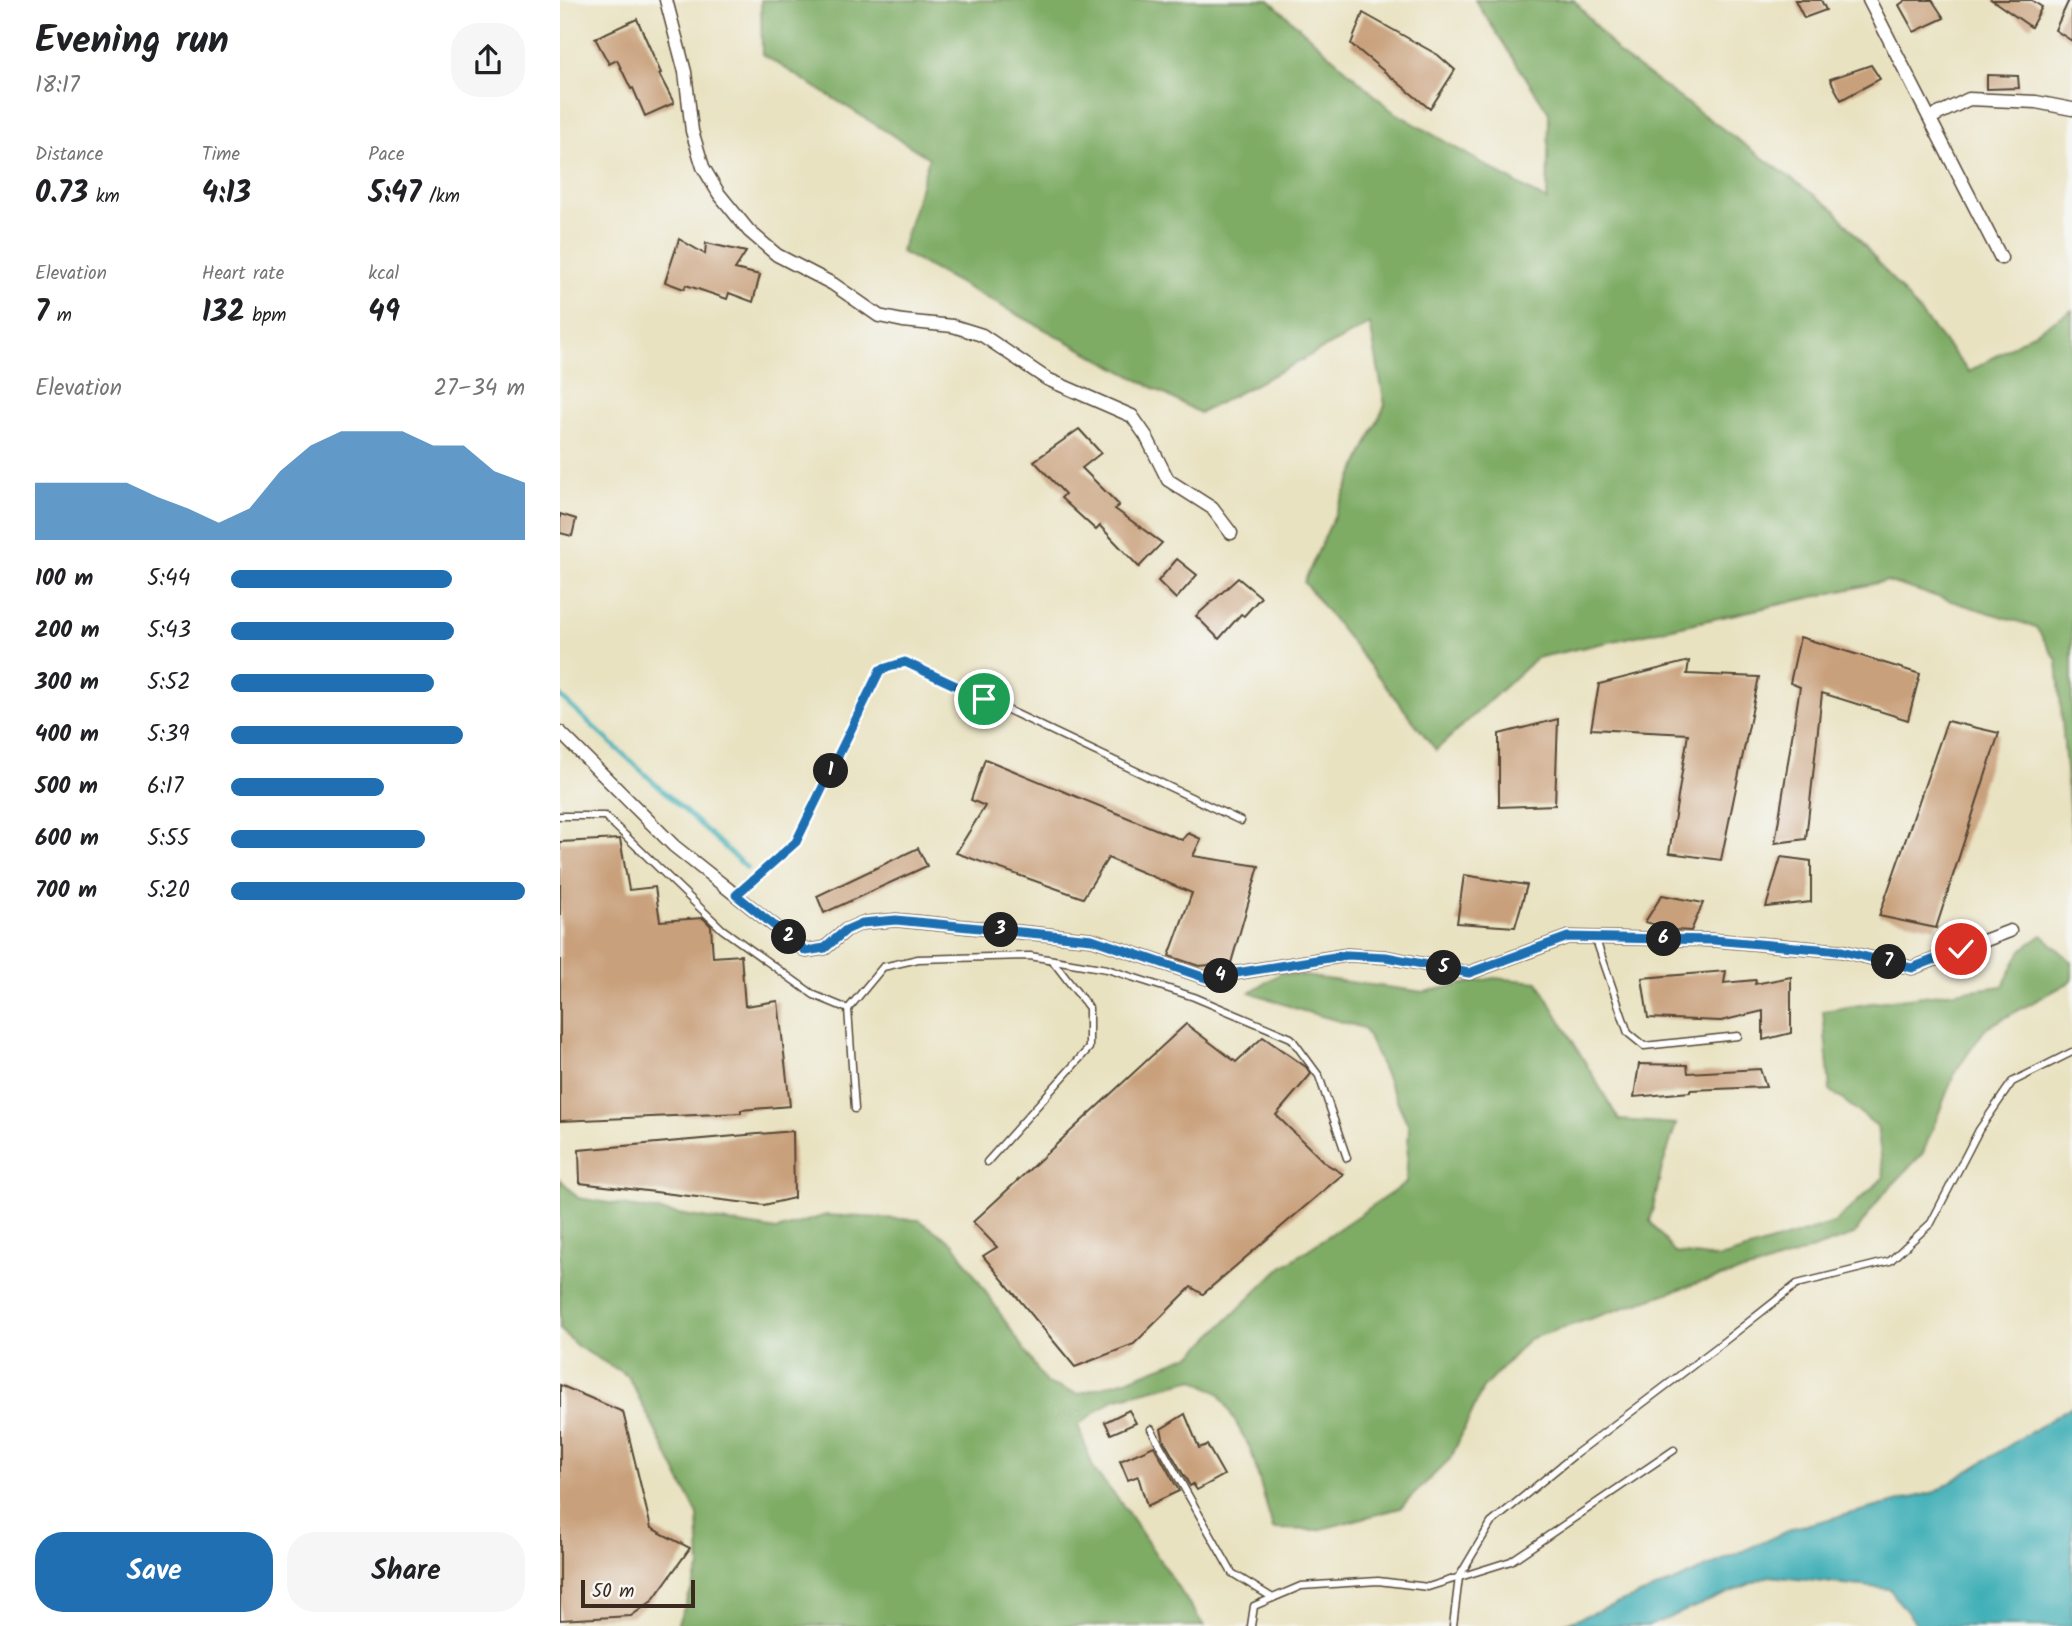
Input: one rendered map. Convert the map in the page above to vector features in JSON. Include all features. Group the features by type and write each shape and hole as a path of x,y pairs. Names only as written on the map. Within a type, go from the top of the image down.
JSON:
{"street":[{"path":"666,0 685,72 692,131 703,167 719,194 749,231 777,255 833,284 879,316 953,326 982,335 1047,379 1132,416 1146,436 1168,480 1212,508 1231,533"},
{"path":"1869,0 2001,258"},
{"path":"1930,118 1969,99 2036,102 2072,109"},
{"path":"560,732 674,846 806,951 825,948 846,930 862,923 896,920 1092,939 1206,978 1347,955 1386,957 1469,973 1568,937 1713,940 1842,951 1912,968 2010,931"}],"lane":[{"path":"736,895 796,842 880,670 905,662 1241,821"},
{"path":"560,816 605,816 722,929 814,995 848,1009"},
{"path":"1595,937 1628,1033 1644,1046 1738,1037"},
{"path":"855,1109 848,1009 883,967 918,959 1030,956 1107,969 1194,997 1291,1038 1320,1076 1347,1158"},
{"path":"987,1162 1089,1048 1089,1008 1052,960"},
{"path":"1453,1626 1459,1577 1491,1523 1573,1456 1797,1284 1890,1261 1931,1223 1979,1130 2011,1082 2072,1052"},
{"path":"1152,1429 1232,1573 1273,1598"},
{"path":"1251,1626 1254,1606 1301,1586 1378,1581 1428,1587 1511,1561 1674,1450"}],"green space":[{"path":"761,0 1269,0 1391,110 1547,201 1549,113 1475,0 1574,0 1619,54 1835,210 1969,372 2072,310 2072,841 2057,661 2036,627 1886,581 1536,658 1436,750 1304,582 1385,405 1370,324 1200,413 901,252 929,158 762,54"},
{"path":"2042,935 2072,962 2072,981 1986,1028 1955,1072 1923,1153 1880,1198 1854,1235 1529,1339 1483,1388 1451,1458 1400,1508 1318,1530 1273,1529 1251,1450 1220,1394 1194,1379 1114,1399 1078,1425 1094,1470 1122,1504 1204,1626 677,1626 700,1568 698,1515 628,1376 577,1346 560,1329 560,1179 578,1198 777,1230 826,1215 919,1220 954,1244 1046,1383 1078,1394 1129,1379 1193,1354 1278,1270 1406,1183 1409,1127 1364,1028 1300,1010 1250,992 1281,973 1424,992 1494,978 1538,982 1619,1120 1676,1124 1662,1168 1650,1221 1675,1253 1720,1258 1834,1223 1884,1177 1877,1126 1830,1090 1823,1011 2003,986 2021,950"}],"water":[{"path":"2072,1406 2072,1626 1918,1626 1889,1589 1769,1576 1649,1626 1568,1626 1566,1623 1676,1581 1794,1528 1935,1492"}],"building":[{"path":"1795,0 1821,0 1826,10 1804,18"},
{"path":"1906,0 1932,0 1944,18 1914,32 1899,5"},
{"path":"1992,0 2031,0 2042,7 2031,27"},
{"path":"2069,0 2072,0 2072,41 2055,30"},
{"path":"1363,13 1438,55 1455,70 1430,109 1351,44"},
{"path":"637,19 674,103 645,116 617,60 609,64 595,38"},
{"path":"1871,65 1880,79 1841,100 1830,79"},
{"path":"1987,75 2018,76 2019,88 1987,89"},
{"path":"679,239 705,254 706,243 746,252 735,269 760,275 753,302 729,293 727,299 686,285 684,289 665,282"},
{"path":"1079,429 1101,453 1082,468 1119,505 1115,509 1162,543 1139,567 1100,526 1096,530 1061,498 1065,494 1034,461"},
{"path":"560,514 576,519 572,536 560,533"},
{"path":"1177,559 1197,575 1176,599 1158,581"},
{"path":"1238,578 1261,597 1244,616 1241,614 1219,639 1196,616"},
{"path":"1800,637 1920,674 1908,720 1822,693 1806,839 1775,843 1800,687 1790,683"},
{"path":"1689,661 1687,674 1759,677 1721,860 1669,853 1688,734 1591,729 1599,684"},
{"path":"1558,719 1555,805 1499,807 1499,734"},
{"path":"1947,721 1999,733 1936,928 1879,916"},
{"path":"985,759 1182,840 1188,833 1201,839 1193,856 1259,866 1231,963 1199,966 1169,956 1192,893 1108,858 1083,898 956,853 985,806 971,800"},
{"path":"620,839 629,890 655,887 660,921 703,918 711,926 713,957 741,955 745,1006 778,1001 790,1106 741,1110 741,1113 560,1121 560,842"},
{"path":"918,848 927,866 824,913 817,896"},
{"path":"1781,857 1811,861 1811,902 1766,907"},
{"path":"1464,875 1527,885 1515,927 1457,923"},
{"path":"1662,895 1703,903 1691,931 1645,922"},
{"path":"1726,971 1724,983 1756,980 1755,984 1791,977 1791,1033 1763,1040 1763,1011 1721,1021 1648,1018 1642,978"},
{"path":"1186,1024 1236,1062 1263,1037 1306,1067 1311,1074 1276,1115 1325,1163 1343,1174 1203,1294 1191,1287 1134,1344 1075,1367 983,1256 997,1247 973,1222"},
{"path":"1639,1064 1687,1065 1688,1073 1760,1069 1766,1087 1690,1090 1634,1097"},
{"path":"793,1131 794,1198 764,1205 580,1183 579,1150"},
{"path":"560,1385 623,1412 651,1528 690,1548 652,1601 631,1616 560,1620"},
{"path":"1129,1410 1136,1423 1111,1434 1105,1422"},
{"path":"1185,1414 1199,1448 1207,1445 1224,1475 1197,1490 1193,1484 1190,1486 1164,1441 1161,1429"},
{"path":"1154,1446 1179,1491 1147,1506 1138,1476 1128,1480 1120,1461"}],"waterway":[{"path":"560,696 747,868"}],"route":[{"path":"984,699 905,662 880,670 796,842 736,895 806,951 825,948 846,930 862,923 896,920 1092,939 1206,978 1347,955 1386,957 1469,973 1568,937 1713,940 1842,951 1912,968 1961,949"}]}
